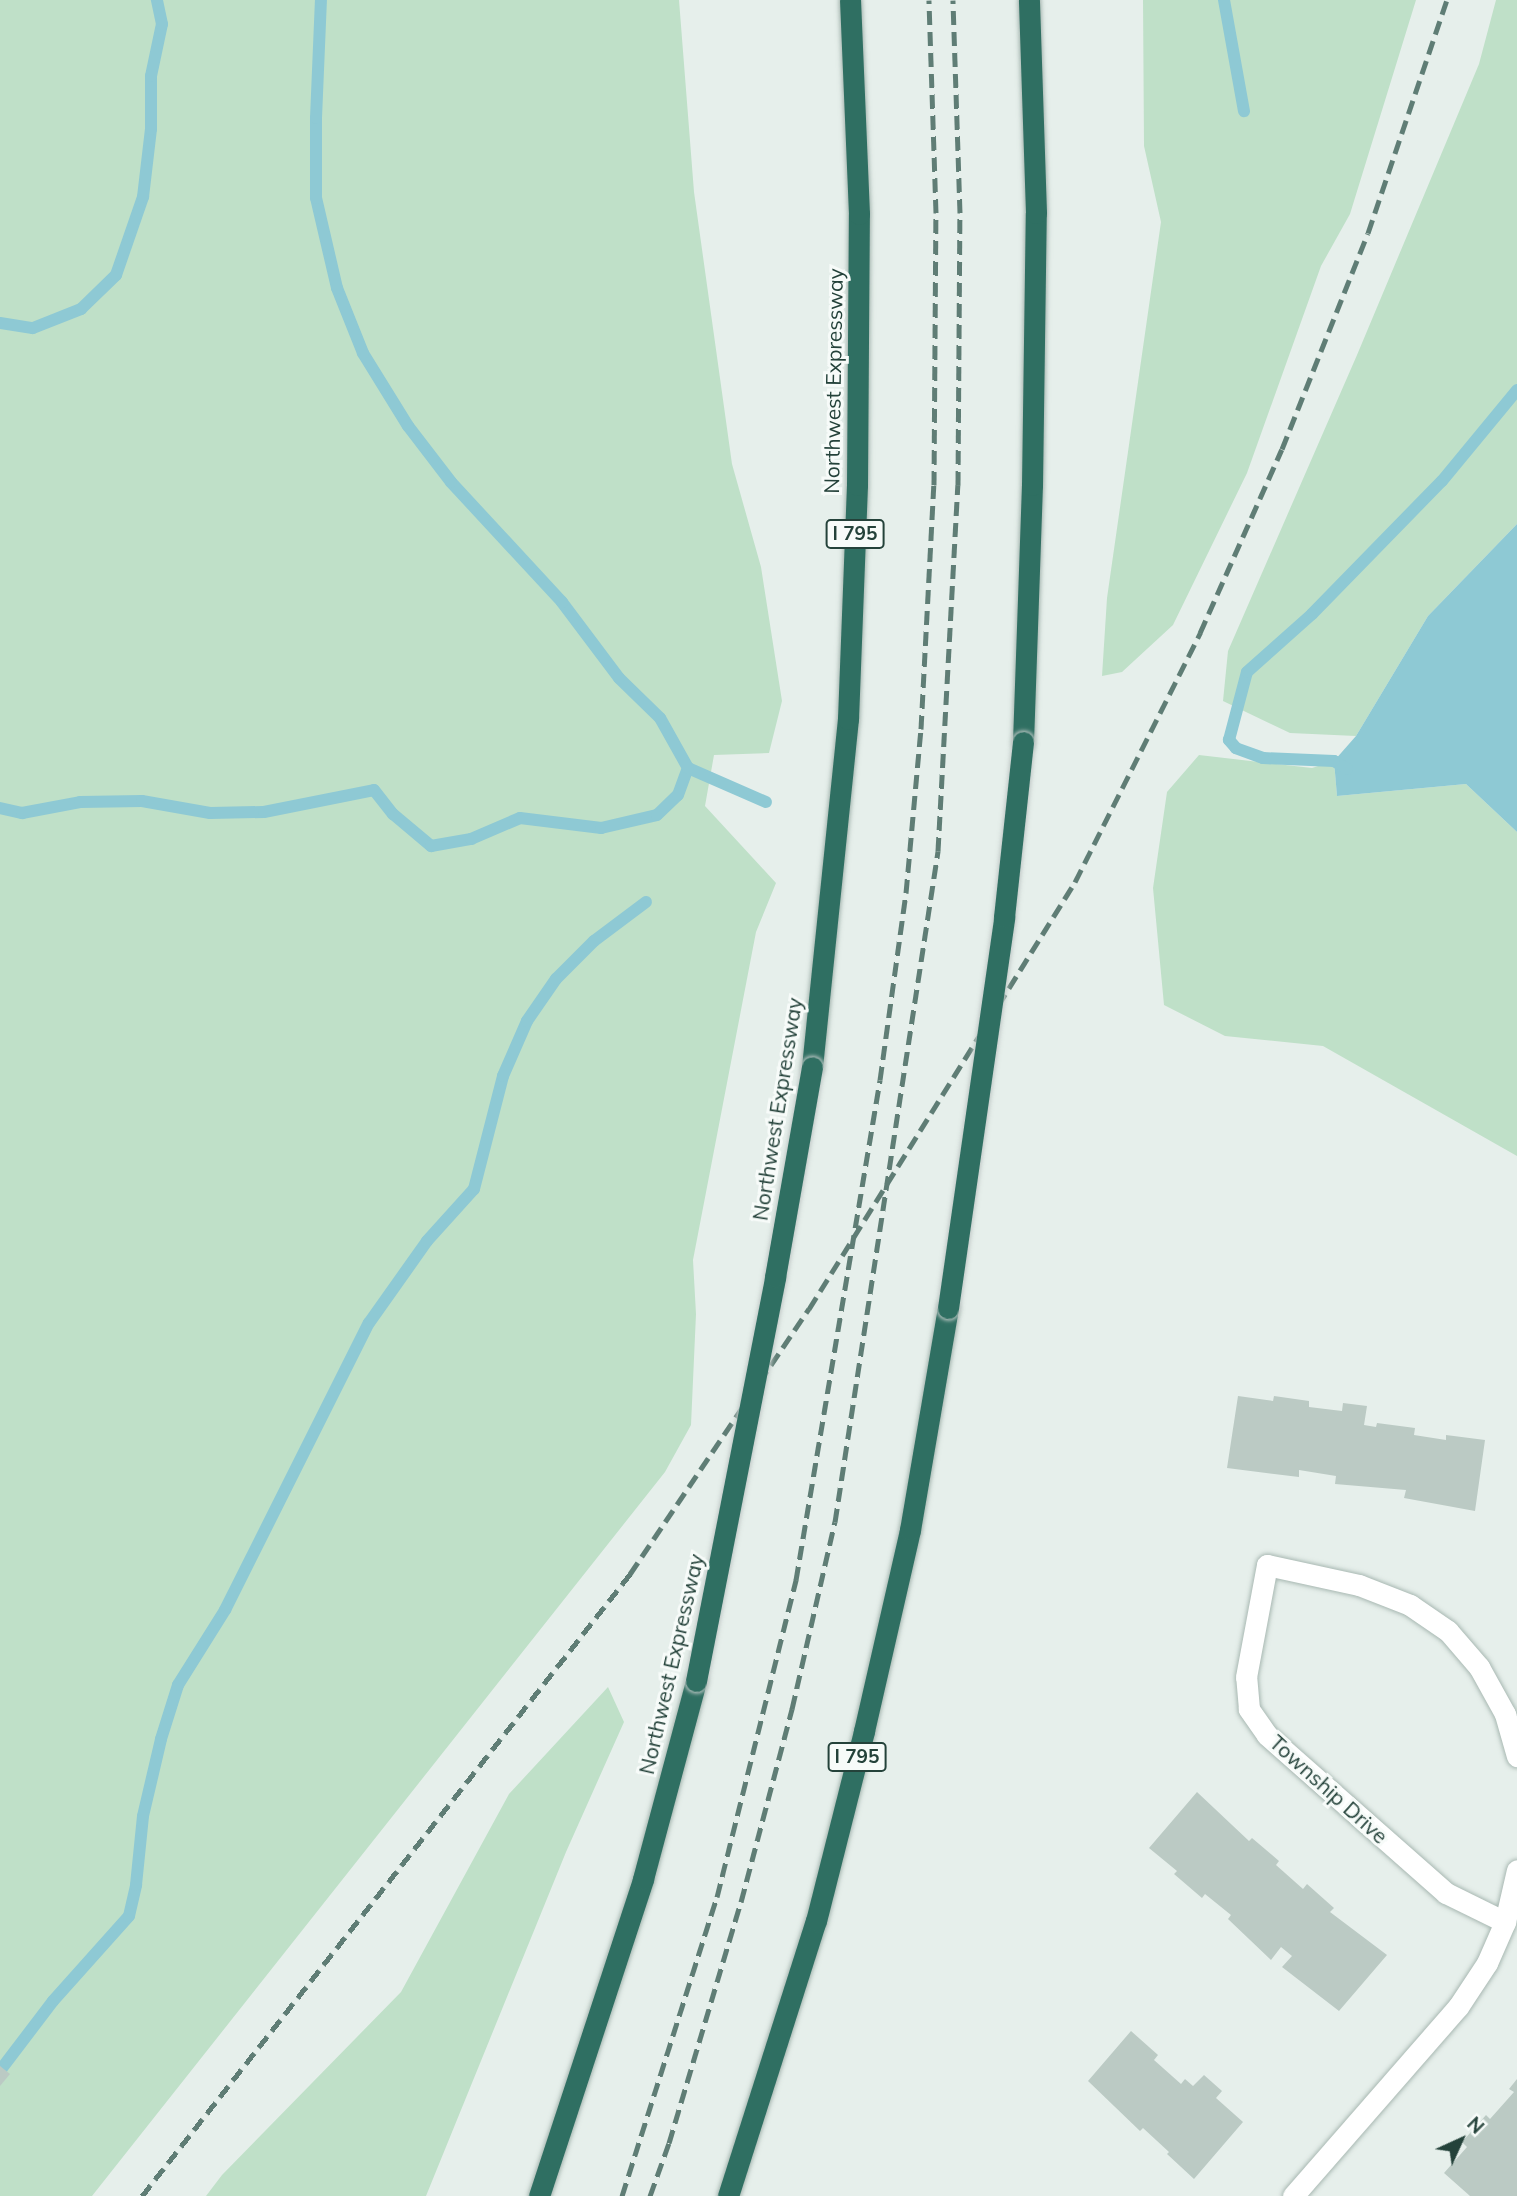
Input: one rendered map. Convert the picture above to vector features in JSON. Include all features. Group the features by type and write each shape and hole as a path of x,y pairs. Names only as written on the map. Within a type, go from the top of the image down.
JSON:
{"highway":[{"name":"Northwest Expressway","path":"539,2196 643,1879 695,1681 773,1290 812,1067 848,719 857,485 859,214 850,0"},
{"name":"I 795","path":"728,2196 816,1921 910,1530 948,1308 1004,917 1023,742 1032,485 1036,213 1029,0"}],"street":[{"name":"Township Drive","path":"1505,1922 1447,1893 1267,1735 1249,1709 1246,1677 1267,1565 1359,1585 1410,1605 1448,1631 1485,1679 1505,1714 1517,1756"},
{"path":"1293,2196 1458,2007 1487,1963 1505,1922 1517,1870"}],"green space":[{"path":"0,0 679,0 694,192 732,464 761,567 782,701 769,753 714,755 705,806 776,883 756,932 693,1260 696,1314 691,1425 665,1472 92,2196 0,2196"},
{"path":"1143,0 1416,0 1350,214 1321,266 1247,473 1173,625 1122,672 1102,676 1107,598 1161,222 1144,146"},
{"path":"1496,0 1517,0 1517,524 1428,616 1356,736 1290,733 1223,701 1228,651 1357,355 1479,64"},
{"path":"1199,755 1312,768 1334,761 1337,796 1466,784 1517,832 1517,1156 1323,1046 1225,1036 1164,1005 1153,888 1167,792"},
{"path":"608,1687 624,1722 566,1852 426,2196 206,2196 222,2175 401,1992 509,1794"}],"water":[{"path":"1517,524 1517,832 1466,784 1337,796 1334,761 1356,736 1428,616"}],"building":[{"path":"1238,1396 1273,1401 1274,1396 1309,1401 1309,1407 1342,1411 1343,1403 1367,1406 1364,1425 1376,1427 1377,1423 1415,1428 1414,1435 1446,1440 1446,1435 1485,1440 1475,1511 1404,1498 1406,1490 1335,1484 1336,1476 1299,1470 1299,1477 1227,1468"},
{"path":"1197,1792 1249,1841 1252,1838 1279,1861 1276,1865 1303,1889 1307,1884 1334,1908 1330,1912 1387,1955 1339,2011 1282,1967 1292,1956 1281,1947 1271,1960 1228,1919 1231,1915 1205,1894 1202,1898 1174,1874 1177,1871 1149,1848"},
{"path":"1131,2031 1158,2055 1154,2060 1181,2084 1185,2079 1193,2086 1204,2075 1222,2091 1216,2098 1243,2122 1194,2179 1167,2154 1169,2152 1143,2128 1140,2131 1088,2081"},
{"path":"0,2066 10,2074 0,2086"},
{"path":"1517,2079 1517,2196 1470,2196 1444,2173 1467,2147 1462,2142 1486,2115 1490,2119 1514,2092 1509,2089"}],"waterway":[{"path":"0,323 33,328 81,309 116,275 143,197 151,129 151,76 162,24 157,0"},
{"path":"0,808 22,813 80,802 142,801 210,813 264,812 374,790 393,814 431,846 471,839 520,818 601,828 657,815 678,795 688,768 660,718 619,678 562,602 451,482 408,426 363,353 337,288 316,198 321,0"},
{"path":"1224,0 1244,111"},
{"path":"1347,769 1334,761 1263,758 1236,748 1229,740 1247,672 1312,614 1442,481 1517,390"},
{"path":"688,768 766,802"},
{"path":"2,2068 53,2001 129,1916 136,1885 143,1816 161,1739 178,1685 225,1610 369,1323 427,1241 474,1189 503,1076 527,1021 556,979 594,941 646,902"}],"railway":[{"path":"622,2196 717,1897 796,1580 880,1080 906,893 921,729 934,485 936,213 929,0"},
{"path":"650,2196 669,2143 741,1902 792,1709 835,1522 938,851 958,485 960,213 953,0"},
{"path":"142,2196 630,1574 809,1309 1075,882 1200,633 1282,449 1368,233 1447,0"}]}
